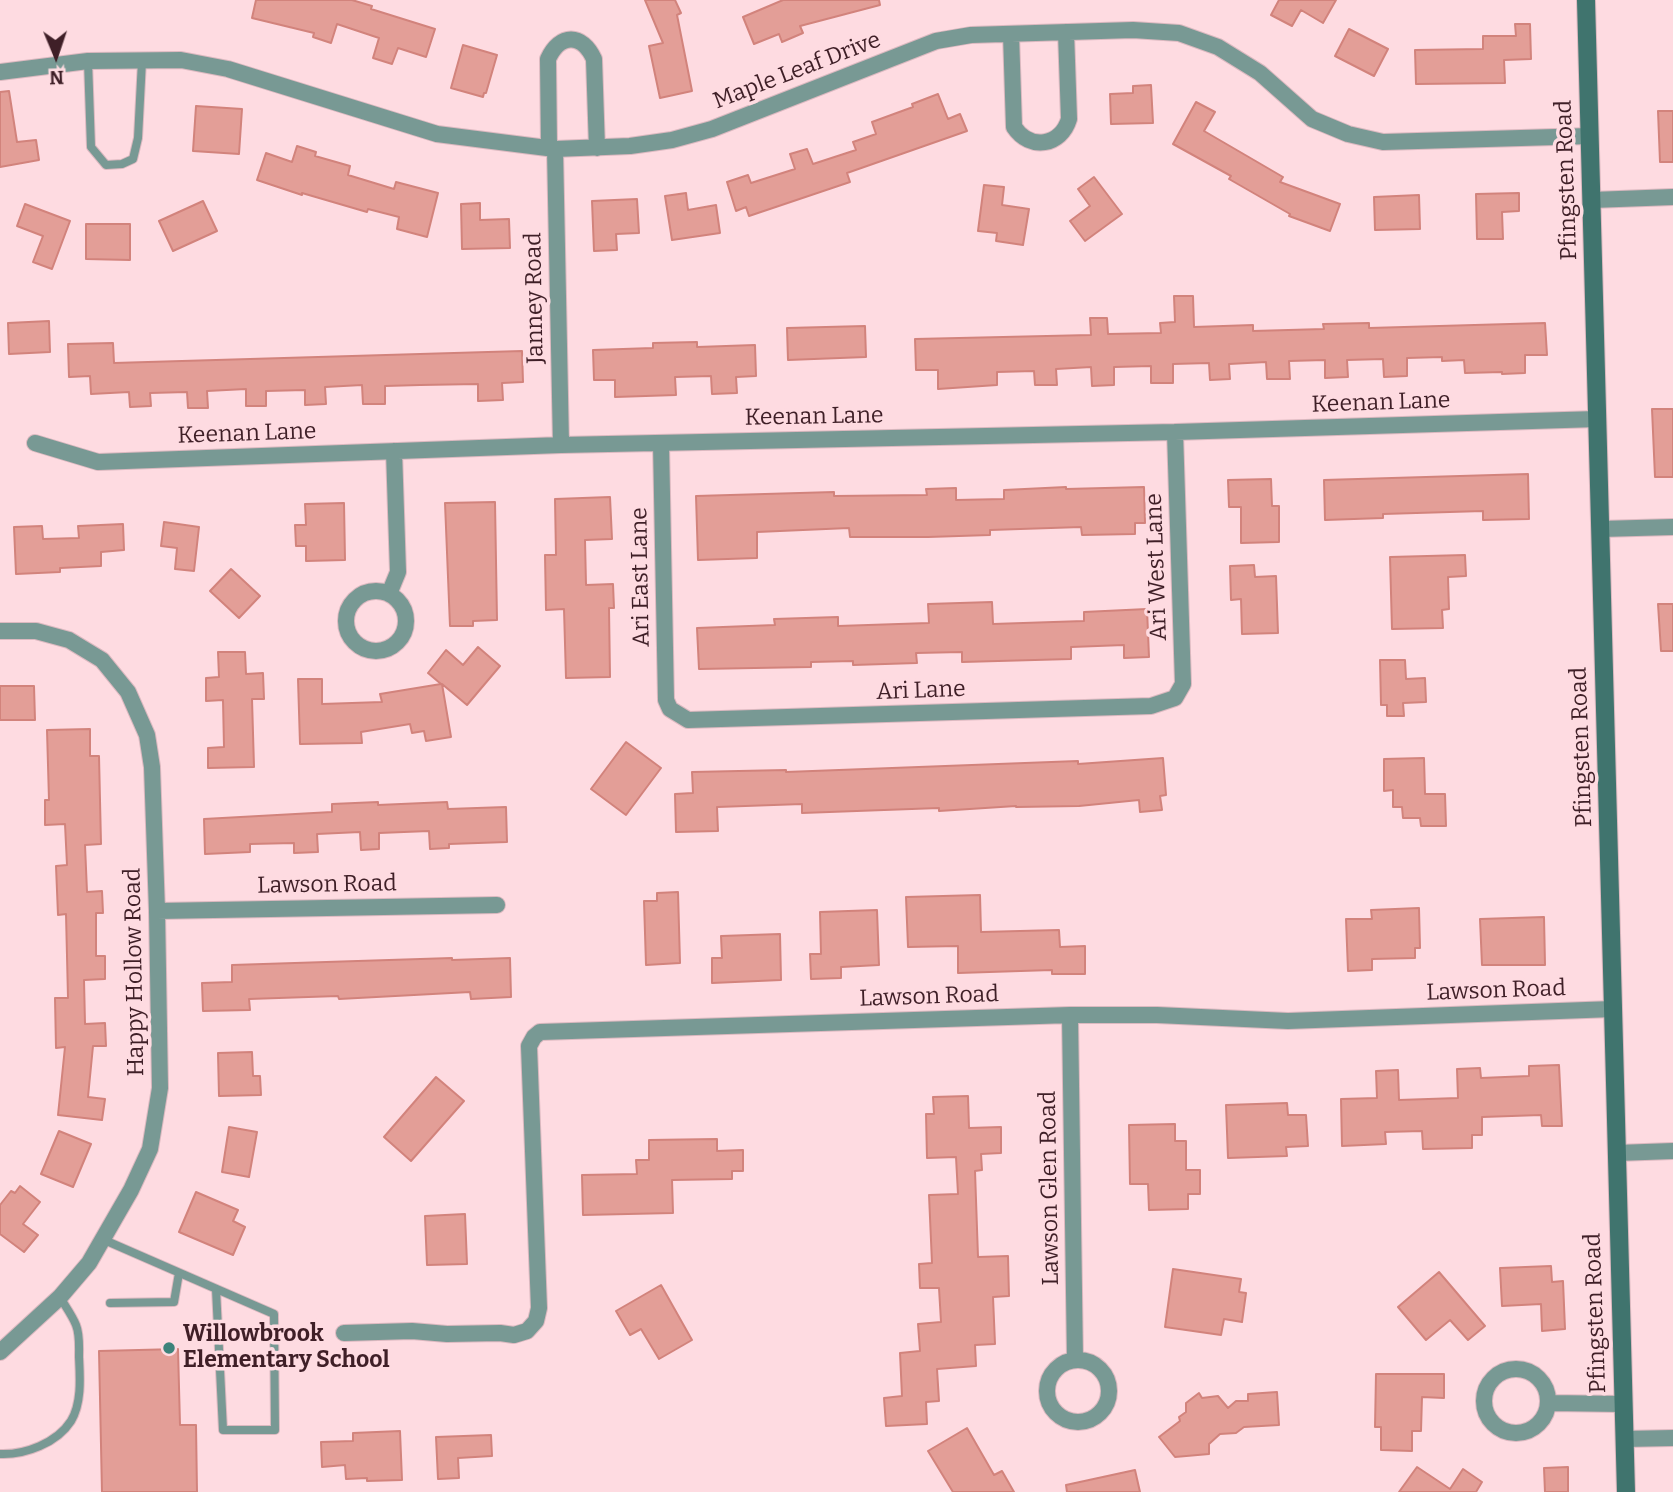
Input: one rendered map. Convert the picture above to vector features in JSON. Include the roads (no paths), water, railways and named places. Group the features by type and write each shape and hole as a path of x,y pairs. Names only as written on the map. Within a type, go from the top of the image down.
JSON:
{"main road":[{"name":"Pfingsten Road","path":"1586,0 1626,1492"}],"street":[{"name":"Maple Leaf Drive","path":"0,72 88,61 181,60 229,69 437,134 552,149 597,148 672,140 712,129 936,41 971,35 1133,30 1179,33 1219,47 1261,73 1312,119 1348,134 1383,142 1590,136"},
{"path":"1011,34 1014,127 1027,139 1042,142 1058,137 1069,120 1066,32"},
{"name":"Janney Road","path":"561,445 548,59 559,42 581,41 589,48 594,59 597,148"},
{"path":"1592,200 1673,197"},
{"name":"Keenan Lane","path":"35,443 98,462 561,445 1175,432 1597,419"},
{"name":"Ari West Lane","path":"1175,432 1183,684 1175,698"},
{"name":"Ari East Lane","path":"661,443 666,701 670,709"},
{"path":"389,594 398,572 394,451"},
{"path":"1600,529 1673,527"},
{"name":"Happy Hollow Road","path":"0,631 36,631 69,640 102,660 128,692 147,734 158,911 160,1088 150,1149 131,1190 89,1263 60,1297 0,1352"},
{"name":"Ari Lane","path":"670,709 688,720 1151,706 1175,698"},
{"name":"Lawson Road","path":"158,911 497,905"},
{"name":"Lawson Road","path":"344,1332 412,1331 514,1335 527,1331 536,1321 539,1308 529,1046 540,1032 1070,1015 1157,1015 1288,1021 1613,1009"},
{"name":"Lawson Glen Road","path":"1070,1015 1075,1360"},
{"path":"1617,1153 1673,1151"},
{"path":"1520,1368 1538,1376 1545,1384 1549,1403 1547,1413 1533,1429 1513,1433 1494,1425 1484,1408 1484,1397 1486,1387 1500,1372 1520,1368"},
{"path":"1549,1403 1623,1405"},
{"path":"1624,1439 1673,1438"}],"lane":[{"path":"88,61 91,147 106,165 122,164 133,159 138,138 142,61"},
{"path":"102,1239 274,1314 275,1430 223,1430 216,1289"},
{"path":"110,1303 174,1302 179,1273"},
{"path":"0,1454 18,1453 46,1442 71,1421 79,1398 78,1329 60,1297"}],"place":[{"name":"Willowbrook Elementary School","path":"169,1348"}]}
